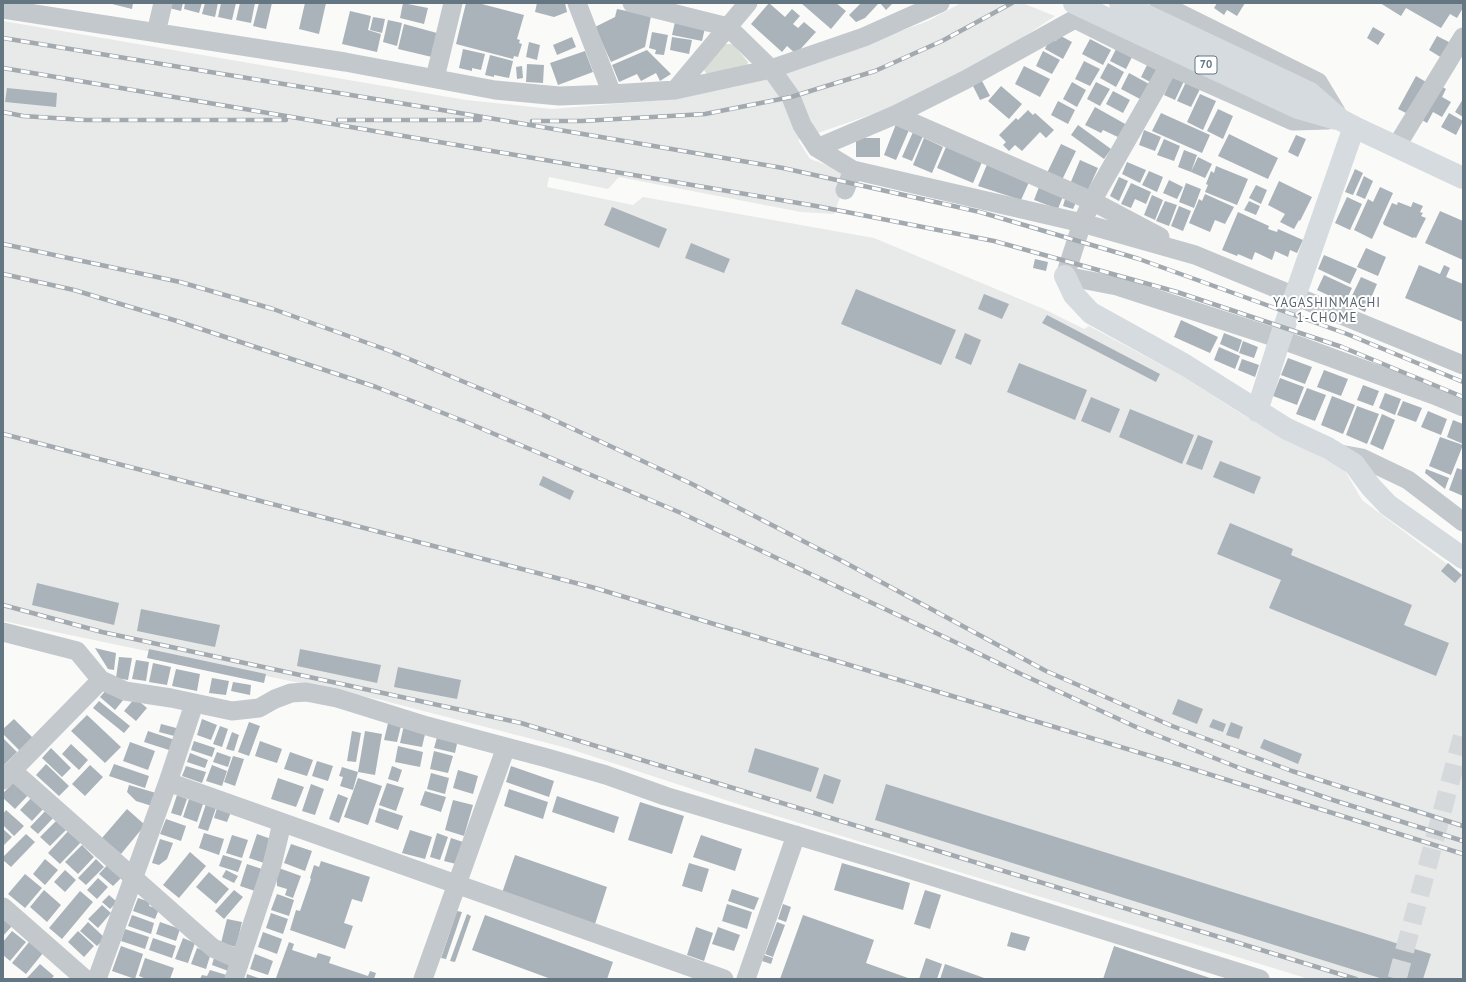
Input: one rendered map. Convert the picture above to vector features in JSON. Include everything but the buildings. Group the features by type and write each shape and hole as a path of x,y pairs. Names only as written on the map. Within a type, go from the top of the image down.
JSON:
{"street":[{"path":"156,33 163,3"},
{"path":"435,78 453,3"},
{"path":"577,3 612,94"},
{"path":"632,3 728,27 771,69 791,97 802,125 817,148 853,170 1082,223 1195,255"},
{"path":"675,90 748,3"},
{"path":"3,9 345,62 495,90 559,96 675,90 771,69 864,37 918,8 940,3"},
{"name":"70","path":"1074,3 1298,108 1347,124 1463,178"},
{"name":"70","path":"1120,3 1310,93 1347,124"},
{"path":"1102,28 1131,3"},
{"path":"1159,3 1318,82 1347,124"},
{"path":"817,148 895,115 965,80 1075,18 1102,28 1170,66 1293,121 1347,124"},
{"path":"1396,147 1463,37"},
{"path":"1170,66 1092,201 1082,223 1065,276 1074,296 1091,313 1185,365 1288,429 1340,454 1354,464 1371,487 1388,505 1463,558"},
{"path":"895,115 1092,201 1195,255 1463,365"},
{"path":"1257,411 1295,295 1347,124"},
{"path":"845,190 853,170"},
{"path":"1065,276 1117,286 1280,339 1463,407"},
{"path":"1340,454 1362,458 1408,480 1463,522"},
{"path":"3,632 77,651 101,680 125,691 171,698 232,711 260,708 275,699 291,693 306,692 337,698 427,726 606,775 665,796 902,866 1260,979"},
{"path":"101,680 8,776 133,878 213,948 240,960"},
{"path":"97,979 168,782 194,704"},
{"path":"423,979 506,747"},
{"path":"168,782 724,979"},
{"path":"234,979 272,865 282,823"},
{"path":"746,979 796,835"},
{"path":"3,907 85,979"}],"shaded area":[{"path":"961,3 1022,3 1055,16 988,61 901,104 798,140 810,159 849,173 834,214 801,212 619,177 608,189 549,177 547,187 633,205 643,197 874,238 1046,310 1084,329 1089,326 1180,375 1253,421 1344,469 1362,500 1463,576 1463,979 1309,979 747,807 567,748 381,700 3,621 3,21 466,100 552,109 664,100 863,45 928,21"},
{"path":"724,44 733,44 748,62 747,66 707,75 703,68"}],"tunnel":[{"path":"1397,979 1463,734"}],"railway":[{"path":"532,121 582,121 705,114 791,97 875,71 942,41 1012,3"},
{"path":"3,38 783,168 980,212 1139,259 1347,334 1463,382"},
{"path":"3,68 816,206 994,241 1177,292 1342,347 1463,397"},
{"path":"3,112 23,116 85,120 286,120"},
{"path":"338,120 480,120"},
{"path":"3,244 180,282 273,309 390,351 541,414 690,483 844,562 1046,671 1172,726 1292,771 1463,826"},
{"path":"3,274 74,290 177,321 376,387 466,422 681,513 1136,727 1242,769 1333,800 1463,841"},
{"path":"3,434 595,588 1167,761 1463,854"},
{"path":"3,605 102,632 521,723 1356,979"}],"district":[{"name":"YAGASHINMACHI 1-CHOME","path":"1327,310"}]}
